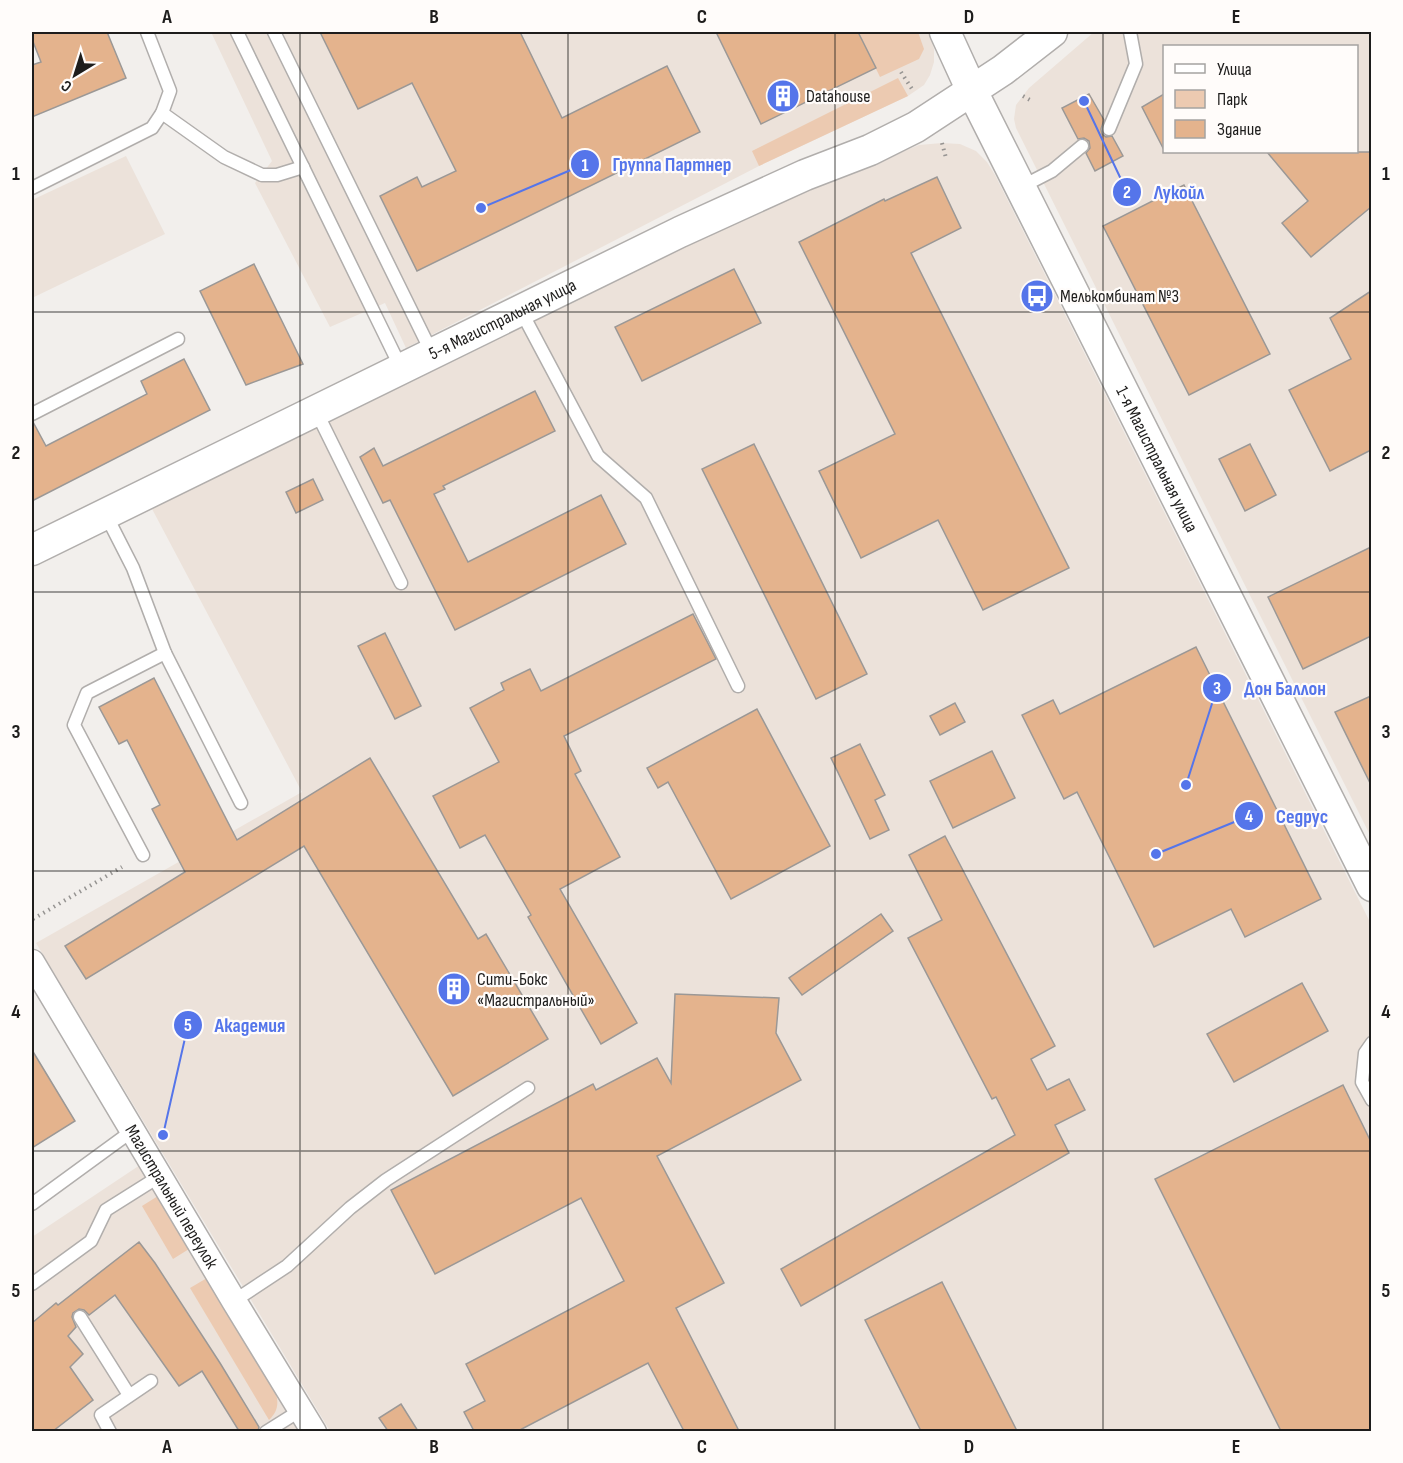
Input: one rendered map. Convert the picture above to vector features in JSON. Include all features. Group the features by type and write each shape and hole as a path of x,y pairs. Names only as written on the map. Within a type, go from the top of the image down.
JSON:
{"street":[{"name":"1-я Магистральная улица","path":"945,32 972,91 1371,886"},
{"name":"5-я Магистральная улица","path":"32,550 690,228 916,127 972,91 1052,32"},
{"name":"Магистральный переулок","path":"32,962 314,1431"}],"lane":[{"path":"32,188 152,128 162,113 170,91 147,32"},
{"path":"237,32 401,368"},
{"path":"274,32 432,353"},
{"path":"1109,129 1136,64 1130,32"},
{"path":"162,113 224,157 262,175 277,175 303,167"},
{"path":"1021,187 1052,171 1082,146"},
{"path":"521,310 598,456 646,498 738,686"},
{"path":"32,414 178,339"},
{"path":"315,410 401,583"},
{"path":"105,513 133,568 165,654 241,803"},
{"path":"144,855 74,725 87,693 165,654"},
{"path":"1371,1043 1365,1053 1362,1082 1371,1100"},
{"path":"234,1301 287,1266 350,1208 386,1180 528,1088"},
{"path":"32,1204 132,1131"},
{"path":"32,1284 91,1241 106,1210 160,1176"},
{"path":"80,1317 129,1395"},
{"path":"110,1431 101,1415 151,1381"},
{"path":"266,1431 301,1410"}],"path":[{"path":"902,72 914,92"},
{"path":"1023,96 1032,101"},
{"path":"942,143 946,158"},
{"path":"33,919 122,867"}],"shaded area":[{"path":"211,32 929,32 934,49 934,62 924,85 908,96 759,166 406,348 385,303 330,327 255,183 272,161"},
{"path":"1094,32 1371,32 1371,837 1016,128 1014,119 1016,105 1029,88"},
{"path":"960,144 976,151 995,175 1371,924 1371,1431 330,1431 36,943 302,792 151,507 781,197 919,145"},
{"path":"126,156 165,234 32,298 32,200"},
{"path":"140,1165 298,1431 32,1432 32,1237"}],"green space":[{"path":"858,32 918,32 924,49 919,59 880,77"},
{"path":"898,78 908,96 759,166 752,151"},
{"path":"158,1196 189,1249 173,1259 142,1206"},
{"path":"207,1278 276,1394 277,1408 269,1420 190,1288"}],"building":[{"path":"32,32 107,32 126,78 32,117 32,65 41,62 32,39"},
{"path":"320,32 520,32 562,118 667,66 700,132 417,271 380,196 417,177 422,187 456,171 412,83 358,109"},
{"name":"Datahouse","path":"716,32 858,32 876,68 761,124"},
{"path":"1089,94 1104,120 1102,134 1106,137 1112,136 1123,156 1095,171 1086,153 1090,148 1089,141 1084,138 1078,139 1062,108"},
{"path":"1163,95 1163,148 1142,107"},
{"path":"1371,152 1371,207 1311,257 1282,223 1308,201 1268,153"},
{"path":"937,177 961,228 911,253 1069,568 983,610 938,520 861,558 819,471 895,434 799,242 884,199 885,201"},
{"path":"1184,185 1270,354 1189,395 1103,226"},
{"path":"254,264 303,364 246,385 200,291"},
{"path":"734,269 761,323 642,381 615,327"},
{"path":"1371,291 1371,450 1330,471 1289,390 1351,359 1330,318"},
{"path":"184,359 210,410 32,501 32,422 46,446 147,394 141,381"},
{"path":"535,391 555,431 443,486 445,489 434,494 468,562 601,495 626,544 455,630 390,500 383,503 360,457 374,448 383,466"},
{"path":"754,444 867,674 816,699 702,469"},
{"path":"1250,444 1276,495 1245,511 1219,459"},
{"path":"313,479 323,500 296,513 286,492"},
{"path":"1371,547 1371,636 1303,669 1268,597"},
{"path":"693,614 716,659 564,736 581,771 575,774 620,857 560,889 637,1023 601,1044 528,917 531,915 485,835 460,848 433,796 499,762 470,708 504,690 501,683 530,669 541,691"},
{"path":"385,633 421,706 395,719 358,646"},
{"path":"1196,647 1321,899 1245,937 1231,909 1154,947 1077,792 1064,799 1022,715 1053,700 1060,714"},
{"path":"154,678 237,840 370,758 478,939 486,934 548,1039 453,1096 304,846 86,979 65,946 185,872 152,809 160,805 127,740 119,744 99,707"},
{"path":"1371,696 1371,785 1335,712"},
{"path":"955,703 965,722 940,735 930,716"},
{"path":"757,709 830,846 731,899 668,782 658,788 647,768"},
{"path":"860,744 885,795 875,800 889,830 870,839 831,758"},
{"path":"992,751 1015,798 953,828 930,781"},
{"path":"945,836 1055,1046 1031,1059 1047,1090 1069,1079 1085,1110 1055,1125 1069,1153 801,1306 781,1269 1015,1135 996,1097 992,1099 908,938 942,920 909,855"},
{"path":"881,914 893,931 802,995 789,978"},
{"path":"1302,983 1328,1031 1234,1082 1207,1034"},
{"path":"675,994 779,998 776,1033 801,1080 657,1156 724,1283 676,1308 739,1431 684,1431 648,1363 518,1431 474,1431 464,1412 485,1401 466,1364 624,1281 581,1198 435,1274 391,1190 593,1084 596,1090 657,1058 671,1083"},
{"path":"32,1050 75,1121 32,1148"},
{"path":"1343,1085 1371,1142 1371,1431 1281,1431 1155,1179"},
{"path":"139,1242 220,1363 259,1427 258,1431 239,1431 202,1371 179,1386 115,1295 89,1315 79,1309 73,1313 72,1317 76,1327 68,1336 83,1354 70,1367 93,1400 53,1431 32,1431 32,1323"},
{"path":"942,1282 1017,1431 921,1431 865,1320"},
{"path":"401,1404 418,1431 388,1431 379,1418"}],"place":[{"name":"Datahouse","path":"783,96"},
{"name":"Лукойл","path":"1084,101"},
{"name":"Группа Партнер","path":"481,208"},
{"name":"Мелькомбинат №3","path":"1037,296"},
{"name":"Дон Баллон","path":"1186,785"},
{"name":"Седрус","path":"1156,854"},
{"name":"Сити-Бокс «Магистральный»","path":"454,989"},
{"name":"Академия","path":"163,1135"}]}
